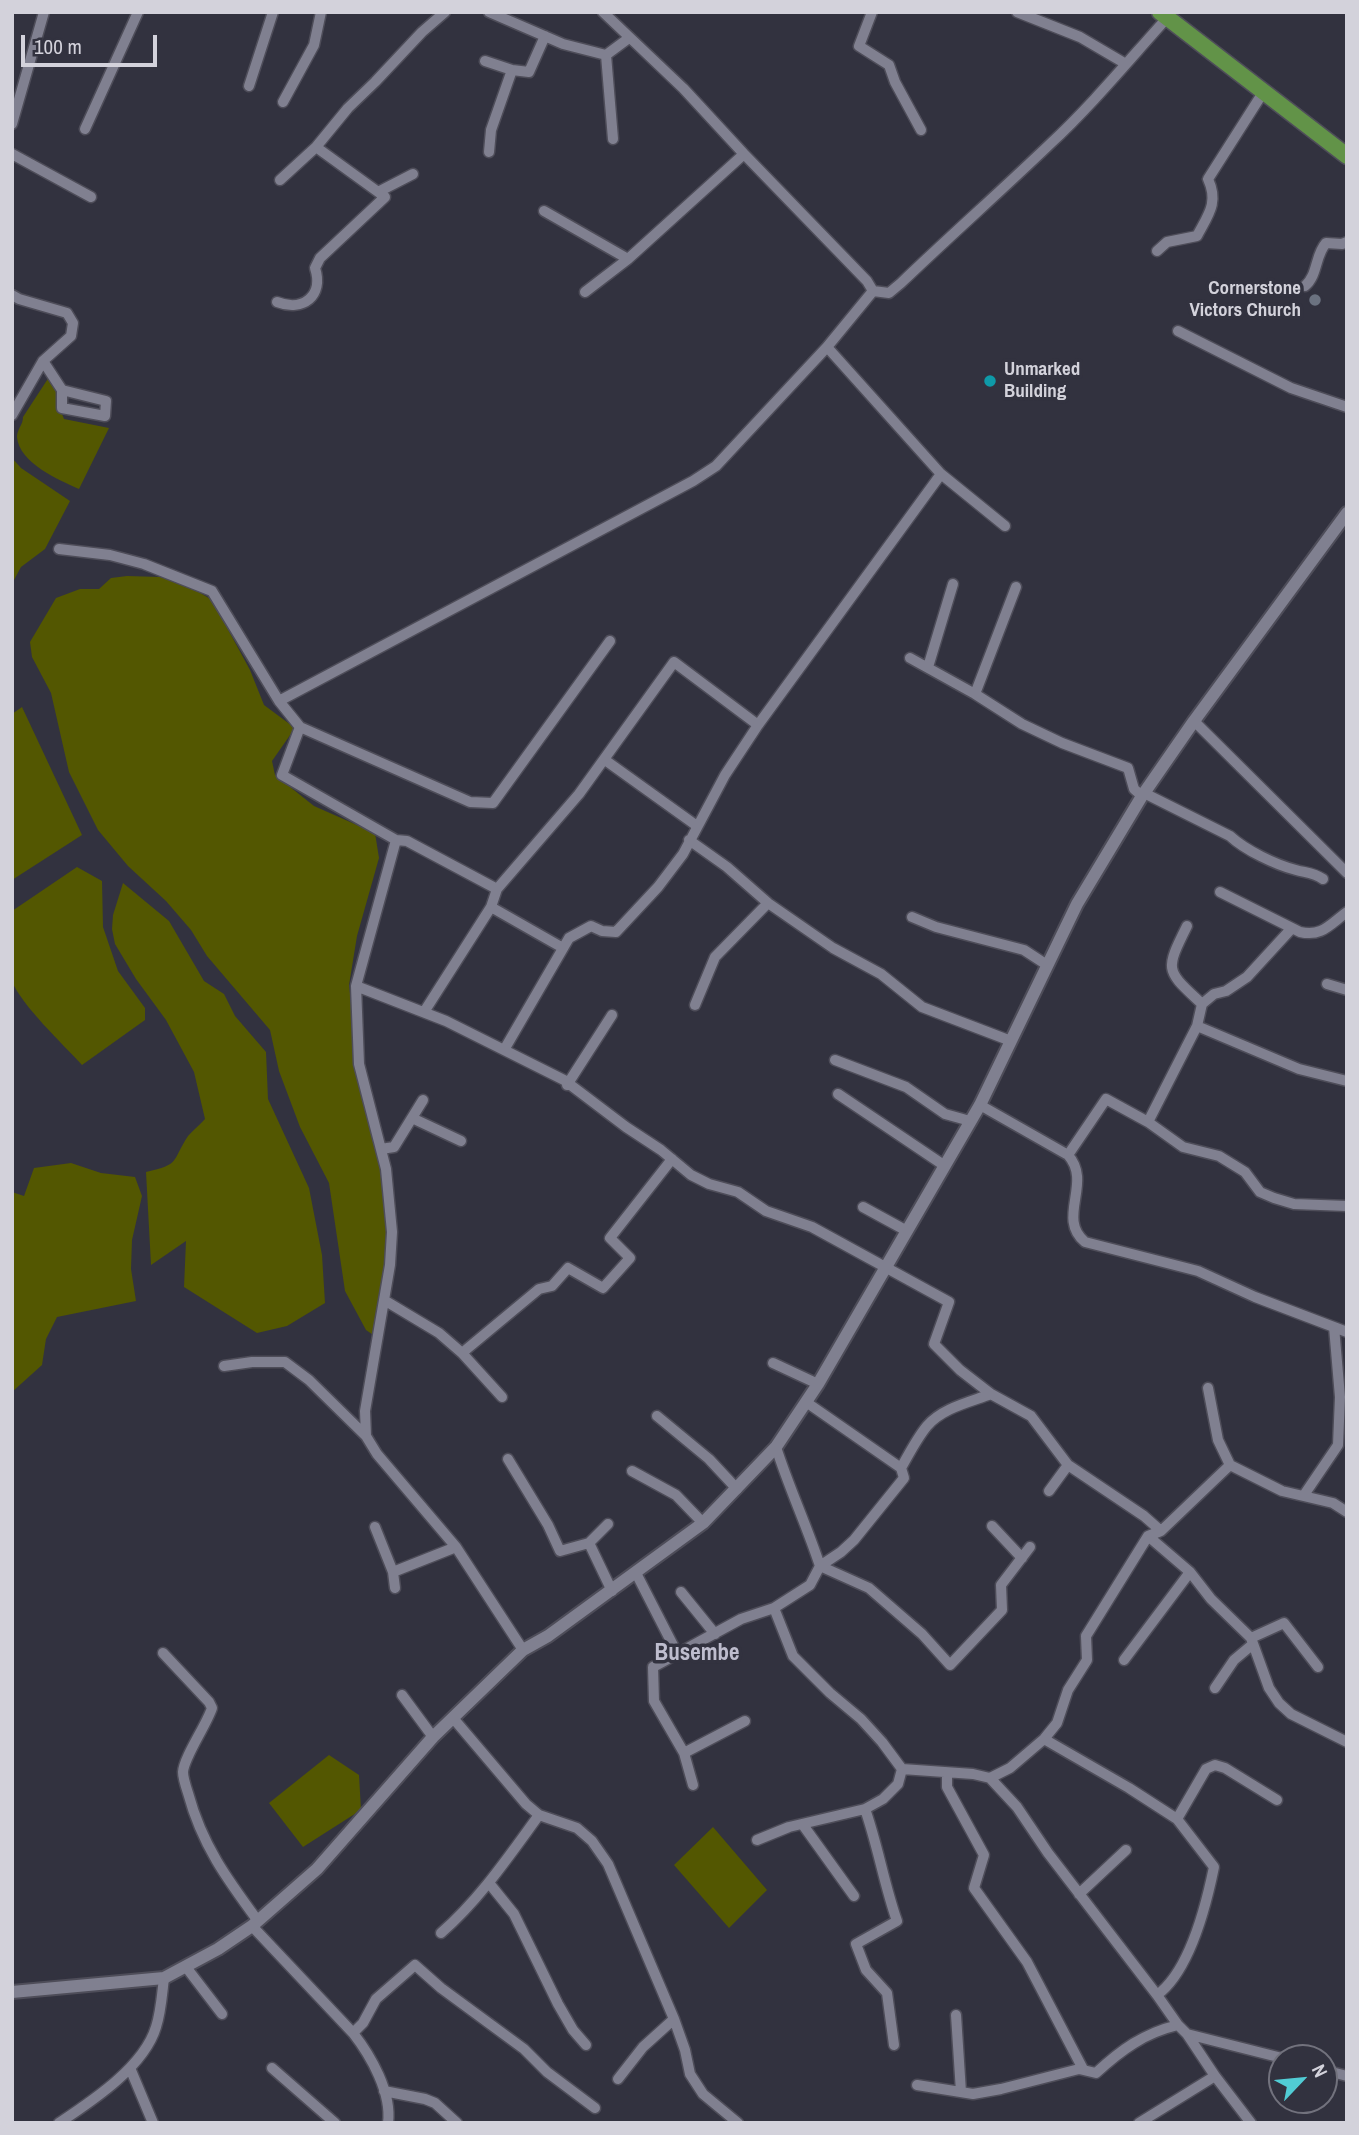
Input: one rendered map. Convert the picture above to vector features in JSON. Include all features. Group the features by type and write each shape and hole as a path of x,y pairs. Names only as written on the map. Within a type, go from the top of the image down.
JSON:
{"main road":[{"path":"1169,16 1347,156"}],"street":[{"path":"12,124 16,91 44,12"},
{"path":"85,129 138,12"},
{"path":"248,86 273,12"},
{"path":"283,102 314,45 321,12"},
{"path":"280,180 316,147 348,108 445,12"},
{"path":"489,12 563,44 606,55"},
{"path":"603,12 666,71 867,281 873,291"},
{"path":"872,12 859,46 889,65 920,130"},
{"path":"1017,12 1080,37 1126,64"},
{"path":"873,291 889,293 901,284 1052,143 1169,16"},
{"path":"485,61 529,72 545,36"},
{"path":"606,55 629,38"},
{"path":"606,55 614,139"},
{"path":"489,152 491,130 512,69"},
{"path":"1157,251 1167,242 1197,236 1213,205 1214,193 1208,179 1264,91"},
{"path":"277,302 285,305 303,304 312,296 318,277 315,268 320,258 385,197 316,147"},
{"path":"12,154 91,197"},
{"path":"585,292 628,259 744,154"},
{"path":"378,192 413,174"},
{"path":"544,211 628,259"},
{"path":"1305,286 1310,282 1326,243 1347,242"},
{"path":"279,701 693,481 716,466 827,347 873,291"},
{"path":"12,295 67,313 73,323 71,337 43,361 12,415"},
{"path":"1178,331 1291,388 1347,407"},
{"path":"827,347 941,474 1005,526"},
{"path":"43,361 62,390 62,408 105,416 106,401 62,390"},
{"path":"504,1050 569,938 591,926 602,931 617,932 658,887 683,854 726,775 758,725 941,474"},
{"path":"12,1992 164,1978 255,1924 317,1869 433,1737 523,1650 548,1636 612,1591 703,1523 776,1447 818,1384 980,1105 1077,904 1143,794 1347,513"},
{"path":"59,550 110,555 144,564 212,591 279,701 300,727 470,802 493,803 610,641"},
{"path":"928,667 953,584"},
{"path":"975,694 1016,587"},
{"path":"910,658 1022,724 1062,743 1128,768 1134,789 1230,836 1242,847 1291,869 1310,872 1323,879"},
{"path":"424,1012 491,907 498,889 605,760 674,663 758,725"},
{"path":"1194,721 1347,873"},
{"path":"300,727 282,775 396,840 407,841 498,889"},
{"path":"605,760 697,826"},
{"path":"366,1436 365,1412 390,1265 392,1232 386,1169 359,1063 356,986 396,840"},
{"path":"689,840 727,867 768,903 832,948 881,974 922,1007 1011,1041"},
{"path":"1220,892 1292,928 1313,935 1347,912"},
{"path":"695,1005 715,957 768,903"},
{"path":"491,907 563,948"},
{"path":"912,916 936,928 1024,950 1047,965"},
{"path":"1187,926 1175,950 1171,967 1176,980 1202,1004"},
{"path":"1148,1122 1196,1026 1202,1004 1214,994 1226,991 1247,977 1292,928"},
{"path":"1326,984 1347,990"},
{"path":"356,986 446,1021 564,1080 691,1175 709,1184 738,1192 766,1211 812,1227 949,1302 934,1344 960,1370 991,1394 1031,1416 1068,1465 1144,1516 1161,1531"},
{"path":"567,1084 612,1015"},
{"path":"1196,1026 1299,1069 1347,1081"},
{"path":"835,1060 906,1087 945,1114 970,1121"},
{"path":"838,1094 945,1166"},
{"path":"1068,1155 1106,1099 1148,1122 1184,1147 1219,1156 1245,1172 1260,1192 1294,1204 1347,1206"},
{"path":"381,1149 394,1147 423,1100"},
{"path":"980,1105 1068,1155 1074,1162 1078,1182 1074,1229 1085,1242 1198,1271 1255,1297 1347,1332"},
{"path":"412,1118 461,1142"},
{"path":"462,1353 539,1289 552,1286 568,1268 603,1288 630,1258 610,1238 672,1159"},
{"path":"863,1207 907,1231"},
{"path":"384,1300 439,1333 462,1353 502,1397"},
{"path":"1304,1495 1338,1445 1340,1397 1334,1327"},
{"path":"223,1366 252,1362 285,1362 309,1380 366,1436 377,1454 456,1547 523,1650"},
{"path":"773,1363 818,1384"},
{"path":"1208,1388 1218,1440 1230,1465 1282,1491 1333,1503 1347,1512"},
{"path":"901,1468 927,1425 947,1411 991,1394"},
{"path":"693,1786 684,1753 654,1702 653,1667 741,1619 774,1608 810,1585 820,1566 854,1540 904,1478 901,1468 806,1402"},
{"path":"657,1416 709,1459 737,1489"},
{"path":"776,1447 820,1566 869,1588 922,1634 950,1665 1002,1610 1001,1585 1030,1547"},
{"path":"508,1459 560,1550 589,1543 608,1524"},
{"path":"1049,1491 1068,1465"},
{"path":"990,1778 1010,1768 1057,1723 1068,1690 1087,1660 1086,1636 1148,1536 1161,1531 1230,1465"},
{"path":"632,1471 676,1494 703,1523"},
{"path":"992,1526 1022,1558"},
{"path":"375,1527 393,1572 395,1588"},
{"path":"1148,1536 1190,1572 1252,1641 1269,1688 1279,1703 1291,1714 1347,1742"},
{"path":"589,1543 612,1591"},
{"path":"393,1572 456,1547"},
{"path":"1124,1660 1190,1572"},
{"path":"636,1573 677,1653"},
{"path":"681,1592 715,1633"},
{"path":"774,1608 793,1656 861,1719 902,1769 973,1774 990,1778 1017,1807 1251,2123"},
{"path":"1215,1688 1234,1660 1252,1641 1284,1623 1318,1667"},
{"path":"163,1654 212,1708 187,1757 183,1773 193,1811 208,1847 255,1924 364,2047 384,2091 390,2110 388,2123"},
{"path":"402,1695 433,1737"},
{"path":"453,1718 526,1804 539,1815 577,1828 592,1841 608,1864 674,2019 690,2074 703,2094 738,2123"},
{"path":"684,1753 745,1721"},
{"path":"1044,1738 1177,1819 1214,1867 1196,1936 1169,1986 1157,1995"},
{"path":"1177,1819 1206,1769 1214,1765 1225,1768 1277,1800"},
{"path":"757,1840 789,1827 864,1808 883,1799 898,1784 902,1769"},
{"path":"947,1773 947,1787 984,1855 974,1888 1027,1962 1083,2069"},
{"path":"864,1808 897,1921 856,1944 866,1970 887,1993 894,2045"},
{"path":"441,1933 460,1917 489,1883 539,1815"},
{"path":"803,1825 854,1896"},
{"path":"1080,1894 1126,1850"},
{"path":"489,1883 514,1913 558,2004 573,2030 586,2045"},
{"path":"353,2033 363,2023 376,2000 415,1965 440,1988 524,2049 547,2072 595,2108"},
{"path":"186,1967 222,2014"},
{"path":"59,2123 98,2096 130,2068 148,2045 156,2028 164,1978"},
{"path":"956,2015 961,2092"},
{"path":"618,2079 643,2047 674,2019"},
{"path":"917,2085 973,2094 1001,2090 1079,2068 1096,2073 1130,2045 1157,2031 1178,2025"},
{"path":"1187,2034 1268,2054"},
{"path":"130,2068 152,2123"},
{"path":"272,2068 335,2123"},
{"path":"1139,2123 1214,2076"},
{"path":"384,2091 415,2096 435,2103 457,2123"}],"shaded area":[{"path":"51,374 61,387 58,404 64,419 109,428 79,489 32,463 19,446 17,437 23,417"},
{"path":"12,458 21,468 70,501 45,549 21,567 14,580 12,579"},
{"path":"160,577 187,585 212,600 250,670 264,705 295,728 272,761 275,775 314,806 375,833 379,858 357,936 349,985 359,1067 388,1190 387,1301 382,1341 366,1330 345,1291 329,1183 300,1127 279,1071 270,1030 207,956 191,930 166,901 128,866 98,830 69,772 51,693 32,657 30,642 56,598 80,589 99,589 111,578"},
{"path":"22,707 82,835 12,880 12,714"},
{"path":"77,867 102,881 103,927 118,971 145,1008 145,1020 82,1065 33,1013 12,981 12,911"},
{"path":"123,883 169,921 204,981 224,994 235,1016 266,1052 268,1099 309,1188 322,1255 325,1303 287,1326 257,1333 184,1287 186,1241 151,1265 146,1172 165,1167 174,1161 188,1136 205,1119 194,1072 166,1020 115,944 113,915"},
{"path":"71,1163 101,1173 135,1177 142,1196 132,1240 131,1269 136,1301 57,1317 46,1339 42,1365 12,1392 12,1192 24,1196 34,1168"},
{"path":"329,1755 359,1775 361,1810 303,1847 269,1803"},
{"path":"713,1827 767,1890 729,1928 674,1865"}],"place":[{"name":"Cornerstone Victors Church","path":"1315,300"},
{"name":"Unmarked Building","path":"990,381"}],"district":[{"name":"Busembe","path":"697,1654"}]}
